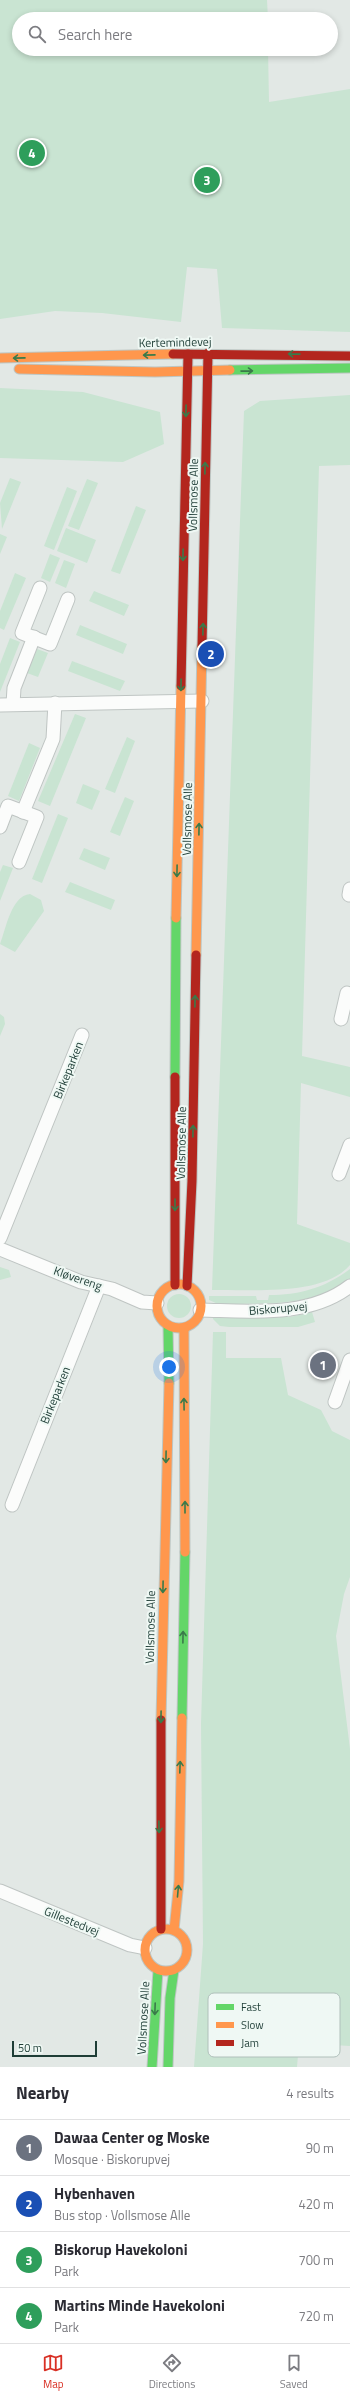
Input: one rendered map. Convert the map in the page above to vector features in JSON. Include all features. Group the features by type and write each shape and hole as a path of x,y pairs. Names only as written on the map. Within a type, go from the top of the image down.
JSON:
{"street":[{"name":"Kertemindevej","path":"0,358 208,353 350,356"},
{"name":"Vollsmose Alle","path":"187,1286 192,1181 208,353"},
{"name":"Vollsmose Alle","path":"175,1285 175,999 186,372 188,354"},
{"path":"8,369 208,372 350,368"},
{"path":"40,588 22,633 50,644 68,599"},
{"path":"34,637 14,688 6,704 180,700 202,701"},
{"path":"24,812 53,739 55,703"},
{"path":"0,827 8,806 37,817 19,862"},
{"path":"341,1020 347,1001"},
{"name":"Birkeparken","path":"0,1238 82,1035"},
{"path":"339,1174 347,1160 350,1145"},
{"name":"Kløvereng","path":"0,1249 81,1282 99,1286 142,1302 157,1303"},
{"path":"175,1285 187,1286 197,1294 200,1310 195,1321 184,1328 168,1326 160,1318 157,1303 162,1291 175,1285"},
{"name":"Birkeparken","path":"12,1505 99,1286"},
{"name":"Biskorupvej","path":"200,1310 256,1311 293,1308 319,1303 350,1286"},
{"name":"Vollsmose Alle","path":"161,1929 159,1808 166,1449 170,1359 168,1326"},
{"path":"174,1930 179,1881 184,1539 184,1328"},
{"path":"335,1402 350,1360"},
{"name":"Gillestedvej","path":"0,1891 130,1945 145,1948"},
{"path":"161,1929 174,1930 184,1939 187,1953 180,1966 174,1970 158,1970 150,1965 146,1957 145,1948 150,1936 161,1929"},
{"name":"Vollsmose Alle","path":"152,2067 158,1970"},
{"path":"168,2067 170,1998 174,1970"}],"green space":[{"path":"0,0 267,0 268,12 12,12 12,56 268,56 269,102 350,89 350,332 222,328 217,269 187,267 181,322 102,313 55,311 0,319"},
{"path":"0,388 83,392 160,412 164,444 123,462 0,458"},
{"path":"350,395 350,465 319,466 302,1056 350,1067 350,1097 301,1083 297,1224 350,1243 350,1265 338,1275 305,1287 266,1290 212,1290 244,411 260,401"},
{"path":"10,478 21,482 2,529 0,503"},
{"path":"87,479 98,483 79,530 68,526"},
{"path":"67,487 77,491 54,550 44,546"},
{"path":"136,506 146,510 120,574 111,571"},
{"path":"66,528 96,540 87,563 57,551"},
{"path":"0,534 7,537 0,554"},
{"path":"50,554 60,558 50,582 41,578"},
{"path":"64,560 75,564 66,588 55,583"},
{"path":"15,573 26,578 4,630 0,628 0,611"},
{"path":"94,591 129,605 124,616 89,601"},
{"path":"80,625 127,644 123,654 76,635"},
{"path":"10,638 20,642 0,692 0,664"},
{"path":"37,649 48,653 38,677 27,673"},
{"path":"72,661 125,681 120,691 68,671"},
{"path":"75,714 86,718 50,806 38,801"},
{"path":"127,737 135,741 115,793 105,789"},
{"path":"29,743 40,748 19,801 8,796"},
{"path":"83,784 100,791 92,810 76,803"},
{"path":"125,797 134,801 120,836 110,832"},
{"path":"58,814 68,818 42,883 32,879"},
{"path":"84,848 110,858 105,870 79,859"},
{"path":"3,865 13,868 0,901 0,872"},
{"path":"70,882 115,900 111,910 65,892"},
{"path":"30,894 41,900 44,911 15,952 0,944 10,914 14,907 24,896"},
{"path":"0,1014 4,1017 5,1024 0,1036"},
{"path":"0,1267 9,1270 11,1277 0,1280"},
{"path":"350,1269 350,1279 336,1288 320,1295 304,1299 287,1302 218,1304 209,1300 209,1296 256,1296 257,1300 268,1300 269,1295 291,1294 321,1286 341,1276"},
{"path":"179,1294 188,1297 191,1306 188,1315 179,1318 170,1315 167,1306 170,1297"},
{"path":"312,1312 315,1322 298,1327 229,1327 220,1326 213,1319 213,1317 290,1317"},
{"path":"213,1332 226,1332 226,1358 281,1358 288,1395 321,1410 332,1431 350,1440 350,1577 344,1594 336,1636 350,1749 350,2046 340,2045 340,1993 208,1993 208,2057 298,2057 297,2067 194,2067 203,1944 201,1724"}],"traffic: fast":[{"path":"230,370 350,368"},
{"path":"175,1077 176,918"},
{"path":"168,1326 169,1383"},
{"path":"182,1718 185,1552"},
{"path":"152,2067 158,1970"},
{"path":"168,2067 170,1998 174,1970"}],"traffic: slow":[{"path":"0,358 173,354"},
{"path":"19,369 155,372 230,370"},
{"path":"196,955 202,646"},
{"path":"176,918 181,686"},
{"path":"175,1284 183,1284 195,1290 201,1302 201,1306 201,1310 195,1322 183,1328 175,1328 163,1322 157,1310 157,1302 163,1290 175,1284"},
{"path":"184,1328 185,1552"},
{"path":"161,1720 169,1383"},
{"path":"174,1930 179,1881 182,1718"},
{"path":"162,1929 170,1929 178,1932 184,1938 187,1950 184,1962 178,1968 170,1971 162,1971 154,1968 148,1962 145,1954 145,1946 148,1938 154,1932 162,1929"}],"traffic: jam":[{"path":"202,646 208,353"},
{"path":"173,354 350,356"},
{"path":"181,686 188,354"},
{"path":"187,1286 192,1181 196,955"},
{"path":"175,1077 175,1285"},
{"path":"161,1720 161,1929"}],"place":[{"name":"Martins Minde Havekoloni","path":"32,153"},
{"name":"Biskorup Havekoloni","path":"207,180"},
{"name":"Hybenhaven","path":"211,654"},
{"name":"Dawaa Center og Moske","path":"323,1365"}]}
